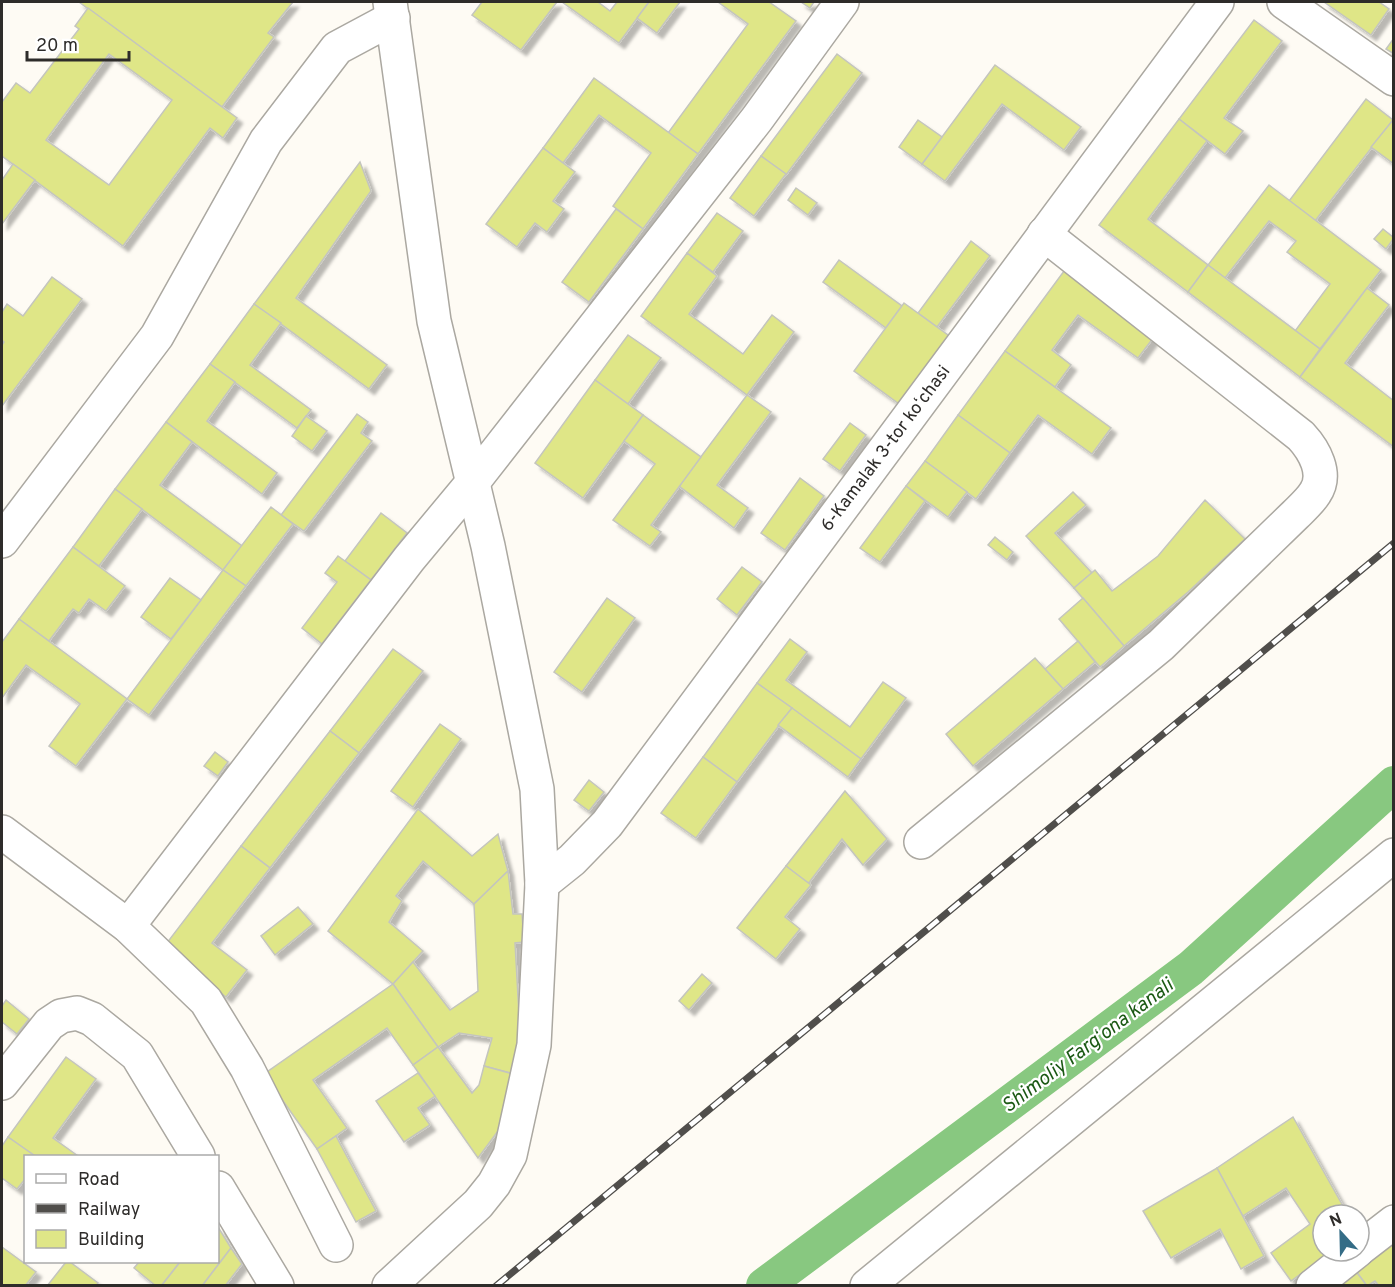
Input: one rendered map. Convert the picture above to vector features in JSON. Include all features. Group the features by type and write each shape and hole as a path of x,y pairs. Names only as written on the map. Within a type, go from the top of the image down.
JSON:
{"street":[{"path":"128,926 409,559 473,482 757,119 842,2"},
{"name":"6-Kamalak 3-tor koʻchasi","path":"542,884 572,860 607,824 1216,2"},
{"path":"1284,2 1394,79"},
{"path":"2,541 157,336 266,141 337,48 392,10 434,321 490,558 537,789 542,884 534,1045 510,1155 494,1184 478,1204 389,1286"},
{"path":"921,842 1161,645 1295,515 1316,492 1320,479 1312,448 1301,436 1044,234"},
{"path":"2,832 128,926 206,1001 248,1068 336,1245"},
{"path":"867,1286 1394,855"},
{"path":"2,1083 49,1024 61,1016 77,1013 92,1019 137,1055 197,1155"},
{"path":"219,1190 276,1286"},
{"path":"1371,1240 1394,1222"},
{"path":"1313,1286 1342,1263"}],"building":[{"path":"79,2 293,2 268,33 274,37 222,107"},
{"path":"482,2 557,2 521,50 472,15"},
{"path":"562,2 598,2 610,11 617,2 649,2 619,43"},
{"path":"649,2 680,2 657,33 637,18"},
{"path":"718,2 769,2 796,21 698,154 668,133 748,24"},
{"path":"801,2 814,2 810,8"},
{"path":"1324,2 1379,2 1389,9 1371,35"},
{"path":"88,8 237,118 223,138 210,128 123,246 2,156 2,102 16,83 30,93 79,29 75,26","holes":["109,54 172,100 109,185 46,140"]},
{"path":"1254,20 1282,41 1224,118 1243,131 1225,154 1179,119"},
{"path":"1394,38 1394,54 1386,49"},
{"path":"837,54 862,73 786,175 761,156"},
{"path":"995,65 1081,127 1064,150 1002,104 945,181 922,164"},
{"path":"594,78 698,154 643,229 613,206 651,153 599,115 563,163 543,148"},
{"path":"1366,99 1393,120 1315,221 1289,201"},
{"path":"1179,119 1207,141 1148,219 1208,265 1188,292 1099,225"},
{"path":"918,120 942,137 922,164 899,147"},
{"path":"1394,120 1394,164 1371,147"},
{"path":"543,148 575,172 553,201 564,209 547,232 535,223 517,247 486,224"},
{"path":"761,156 786,174 754,216 730,198"},
{"path":"360,162 371,191 296,298 387,365 369,389 254,304"},
{"path":"13,164 35,180 2,224 2,180"},
{"path":"1269,185 1381,270 1320,349 1295,331 1330,284 1287,252 1296,241 1269,221 1225,278 1208,265"},
{"path":"796,188 817,203 808,215 788,200"},
{"path":"616,209 643,229 589,302 562,282"},
{"path":"717,213 743,231 713,272 687,253"},
{"path":"1383,229 1394,238 1386,249 1374,239"},
{"path":"971,241 990,256 937,327 918,313"},
{"path":"687,253 717,276 689,314 743,354 772,315 794,332 747,395 641,316"},
{"path":"839,260 902,306 886,328 823,282"},
{"path":"1208,265 1320,349 1300,377 1188,292"},
{"path":"1067,267 1157,333 1138,358 1078,315 1052,350 1071,365 1055,387 1005,351"},
{"path":"52,277 82,299 2,406 2,345 4,342 2,340 2,312 7,304 23,316"},
{"path":"1367,288 1389,305 1345,363 1394,401 1394,447 1300,377"},
{"path":"904,303 952,338 902,406 854,371"},
{"path":"254,304 281,323 250,365 311,410 297,428 210,364"},
{"path":"628,335 661,358 628,404 595,380"},
{"path":"1005,351 1111,428 1092,454 1038,415 1010,453 958,415"},
{"path":"210,364 235,382 207,421 277,473 262,494 166,422"},
{"path":"595,380 643,415 583,498 535,463"},
{"path":"747,395 771,412 717,485 748,508 734,528 679,486"},
{"path":"357,414 368,422 361,433 372,441 304,531 281,515"},
{"path":"643,415 701,457 651,525 661,532 650,546 613,520 655,464 624,441"},
{"path":"958,415 1010,453 976,499 925,461"},
{"path":"306,416 327,431 312,451 292,436"},
{"path":"166,422 192,442 160,485 242,546 223,570 115,489"},
{"path":"850,423 866,435 840,471 823,459"},
{"path":"925,461 967,492 948,517 906,486"},
{"path":"800,478 824,496 785,550 761,533"},
{"path":"906,486 925,501 880,562 860,548"},
{"path":"115,489 142,509 99,566 73,547"},
{"path":"1073,492 1086,505 1055,533 1092,573 1074,588 1026,536"},
{"path":"1205,500 1245,539 1188,592 1124,646 1074,588 1095,570 1112,591 1158,556"},
{"path":"271,507 293,524 246,586 223,570"},
{"path":"381,513 407,533 371,580 345,561"},
{"path":"995,537 1013,552 1007,560 988,545"},
{"path":"73,547 125,586 106,611 89,599 79,613 73,609 49,641 19,619"},
{"path":"338,556 371,580 322,644 302,628 337,582 325,573"},
{"path":"742,567 762,582 737,615 717,599"},
{"path":"223,570 246,586 149,715 127,699"},
{"path":"170,578 201,600 171,639 141,617"},
{"path":"607,598 635,618 582,692 554,672"},
{"path":"1083,598 1124,646 1100,667 1059,619"},
{"path":"19,619 127,699 76,766 49,746 80,704 26,665 2,698 2,642"},
{"path":"790,639 807,652 786,680 850,727 883,682 906,698 861,759 757,683"},
{"path":"1078,641 1095,662 1063,689 1045,669"},
{"path":"393,649 423,671 359,753 330,731"},
{"path":"1035,658 1063,689 973,766 946,734"},
{"path":"757,683 792,708 737,782 703,757"},
{"path":"792,708 861,759 848,777 778,725"},
{"path":"440,724 461,739 413,807 391,791"},
{"path":"330,731 359,753 270,868 241,846"},
{"path":"215,752 228,762 218,776 204,766"},
{"path":"703,757 737,782 696,838 661,813"},
{"path":"589,780 604,792 589,811 574,800"},
{"path":"845,791 887,839 863,865 842,839 808,884 786,866"},
{"path":"418,809 472,856 498,834 508,871 474,904 423,861 396,896 402,901 389,922 423,951 393,984 328,931"},
{"path":"241,846 270,868 212,943 247,970 226,997 163,948"},
{"path":"786,866 811,885 785,917 800,929 776,959 737,928"},
{"path":"508,871 513,914 522,914 524,942 515,943 520,1032 517,1075 484,1066 492,1038 459,1033 438,1047 393,984 413,962 450,1010 478,991 474,904"},
{"path":"298,907 313,924 275,955 261,936"},
{"path":"702,974 712,983 689,1010 679,1001"},
{"path":"393,984 438,1047 413,1065 387,1028 313,1080 347,1128 317,1149 264,1074"},
{"path":"6,1000 29,1019 17,1034 2,1022 2,1006"},
{"path":"438,1047 472,1093 479,1085 484,1066 517,1075 501,1127 478,1158 413,1065"},
{"path":"66,1057 96,1079 53,1138 77,1155 34,1155 8,1137"},
{"path":"418,1073 435,1096 418,1108 430,1125 404,1142 376,1101"},
{"path":"1293,1117 1341,1203 1311,1203 1311,1263 1316,1263 1291,1281 1271,1253 1310,1224 1286,1188 1243,1216 1217,1168"},
{"path":"336,1136 376,1211 356,1222 317,1149"},
{"path":"8,1137 34,1155 24,1155 24,1180 17,1189 2,1178 2,1146"},
{"path":"1217,1168 1264,1256 1241,1269 1220,1229 1171,1258 1143,1211"},
{"path":"219,1229 231,1248 202,1286 161,1286 179,1263 219,1263"},
{"path":"1394,1241 1394,1286 1379,1286 1375,1281 1367,1286 1355,1270 1364,1263 1371,1263 1371,1258"},
{"path":"2,1247 36,1272 25,1286 4,1286 2,1284"},
{"path":"231,1248 242,1264 225,1286 202,1286"},
{"path":"65,1263 71,1263 98,1283 96,1286 47,1286"},
{"path":"138,1263 179,1263 161,1286 156,1286 134,1268"},
{"path":"1355,1270 1367,1286 1335,1286"}],"waterway":[{"name":"Shimoliy Fargʻona kanali","path":"764,1286 1191,968 1394,784"}],"railway":[{"path":"496,1286 1394,543"}]}
